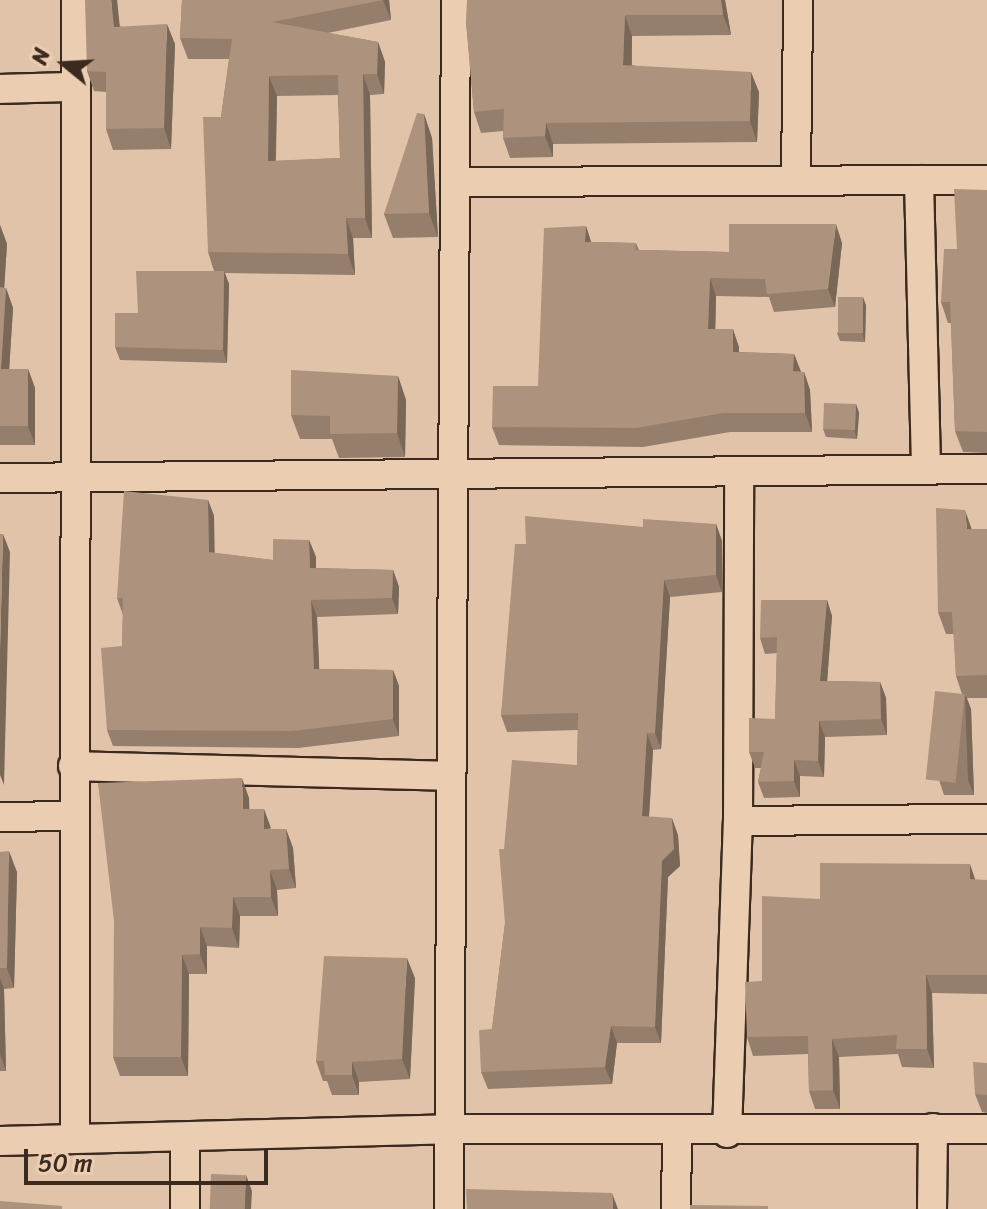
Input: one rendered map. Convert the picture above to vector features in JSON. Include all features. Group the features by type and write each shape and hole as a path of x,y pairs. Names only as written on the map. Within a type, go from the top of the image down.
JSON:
{"street":[{"path":"75,1138 73,766 76,479 72,87 76,0"},
{"path":"449,1209 456,0"},
{"path":"796,175 798,0"},
{"path":"0,89 72,87"},
{"path":"455,182 796,175 987,180"},
{"path":"919,180 926,467"},
{"path":"0,478 453,471 739,475 926,467 987,469"},
{"path":"727,1133 738,821 739,475"},
{"path":"73,766 451,776"},
{"path":"0,817 73,816"},
{"path":"738,821 987,819"},
{"path":"932,1209 933,1128"},
{"path":"0,1141 449,1129 677,1134 987,1129"},
{"path":"676,1209 677,1134"},
{"path":"185,1137 185,1209"}],"building":[{"path":"85,0 111,0 114,27 167,24 164,128 106,129 106,72 87,71"},
{"path":"182,0 383,0 272,22 378,42 377,74 363,74 365,218 346,218 348,254 208,252 203,117 221,117 232,39 180,38","holes":["338,75 340,158 268,161 269,76"]},
{"path":"467,0 721,0 723,15 625,15 623,65 751,72 750,121 546,123 545,136 503,138 504,109 474,112"},
{"path":"417,113 424,114 429,213 384,214"},
{"path":"954,189 987,190 987,432 955,431 950,302 941,302 944,249 957,249"},
{"path":"729,224 836,224 828,289 767,294 765,279 710,278 708,329 733,329 733,352 794,354 793,371 804,372 805,413 723,413 636,428 492,427 493,386 538,386 544,228 586,226 585,242 636,243 635,250 729,252"},
{"path":"136,271 224,271 223,350 115,347 115,313 138,313"},
{"path":"0,287 6,288 1,369 28,369 28,426 0,426"},
{"path":"838,297 863,297 863,333 838,333"},
{"path":"291,370 398,376 397,433 330,434 330,416 291,415"},
{"path":"824,403 856,404 855,430 823,429"},
{"path":"124,491 208,500 209,552 273,560 273,539 309,540 310,568 393,570 392,598 311,600 314,669 393,670 393,719 292,731 107,730 101,648 122,646 123,598 117,598"},
{"path":"936,508 965,510 967,529 987,529 987,675 956,676 952,612 938,612"},
{"path":"525,516 643,527 643,519 716,524 716,575 664,580 655,733 647,733 642,816 672,818 674,849 662,861 655,1027 611,1026 605,1067 481,1072 479,1030 492,1029 505,923 499,849 504,849 512,760 577,765 578,713 501,715 515,544 526,544"},
{"path":"0,534 3,534 0,649"},
{"path":"761,600 827,600 820,681 880,682 881,719 819,721 818,761 794,760 794,781 758,782 764,752 749,752 749,718 775,719 777,637 760,638"},
{"path":"935,691 965,694 956,783 926,780"},
{"path":"242,778 243,809 264,809 264,829 286,829 289,869 270,870 271,897 233,897 232,928 200,927 200,954 182,955 181,1057 113,1057 114,921 98,783"},
{"path":"9,851 7,968 0,968 0,852"},
{"path":"820,863 970,864 970,879 987,880 987,975 926,975 927,1049 896,1049 897,1035 832,1039 833,1090 809,1091 808,1036 747,1037 745,982 762,981 762,896 820,899"},
{"path":"324,956 407,958 402,1059 352,1062 352,1075 325,1075 324,1061 316,1061"},
{"path":"973,1062 987,1063 987,1095 975,1094"},
{"path":"211,1174 246,1175 245,1209 210,1209"},
{"path":"466,1189 612,1193 613,1209 467,1209"},
{"path":"0,1201 62,1206 62,1209 0,1209"},
{"path":"690,1205 768,1206 768,1209 690,1209"}]}
